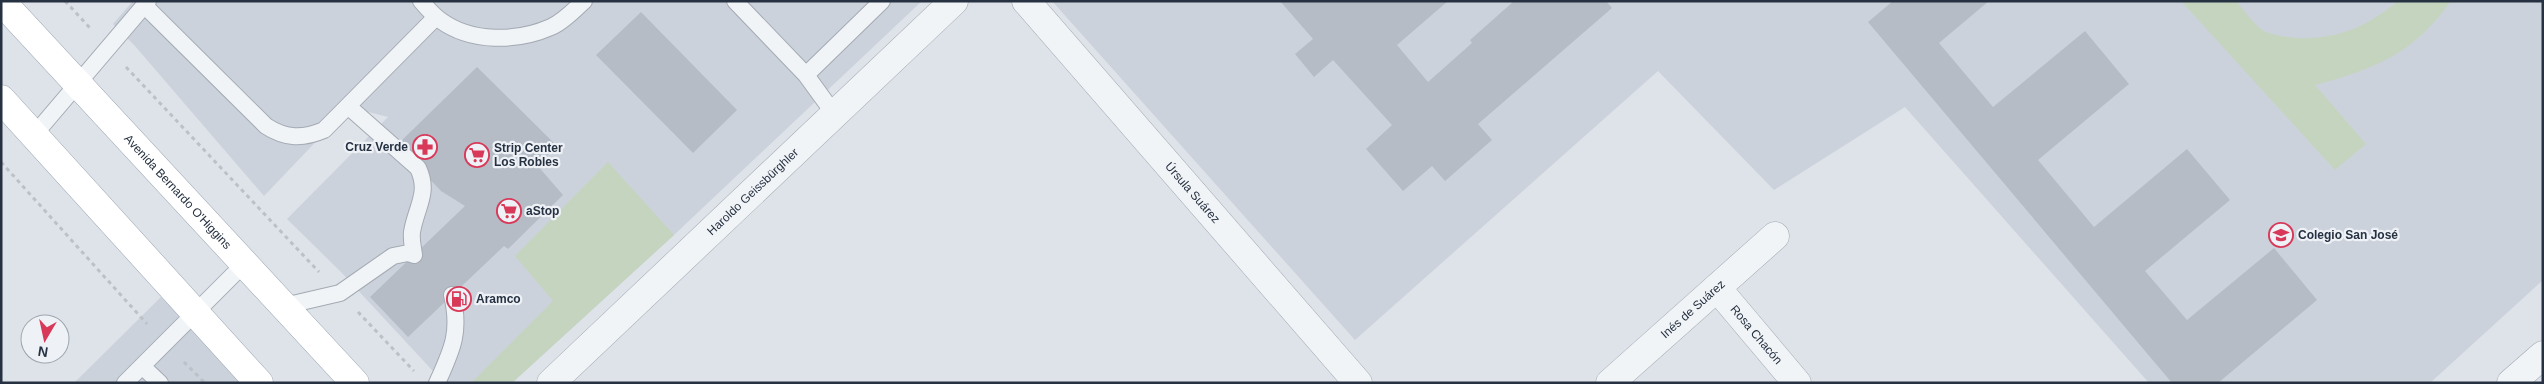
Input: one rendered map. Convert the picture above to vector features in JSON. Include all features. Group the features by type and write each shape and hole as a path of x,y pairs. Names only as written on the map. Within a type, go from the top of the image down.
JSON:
{"main road":[{"name":"Avenida Bernardo O'Higgins","path":"1,1 355,383"},
{"path":"1,99 194,314 259,383"}],"street":[{"name":"Haroldo Geissbürghler","path":"551,383 954,1"},
{"name":"Úrsula Suárez","path":"1026,1 1358,383"},
{"name":"Inés de Suárez","path":"1610,383 1775,236"},
{"name":"Rosa Chacón","path":"1717,288 1797,383"},
{"path":"2511,383 2543,355"}],"lane":[{"path":"421,1 436,17 458,30 480,36 521,36 552,27 584,1"},
{"path":"735,1 806,75 835,115"},
{"path":"806,75 882,1"},
{"path":"34,135 146,4 266,126 277,133 290,137 313,135 324,130 349,107 436,17"},
{"path":"284,306 340,294 393,256 408,253 414,255 412,231 423,196 423,178 418,168 349,107"},
{"path":"125,383 244,264"},
{"path":"437,383 453,348 457,331 452,295"},
{"path":"142,366 160,383"}],"path":[{"path":"65,1 418,376"},
{"path":"1,162 165,344 205,383"}],"shaded area":[{"path":"133,1 922,1 674,235 512,383 444,383 341,272 287,219 388,117 349,107 264,196 135,46 113,24"},
{"name":"Colegio San José","path":"1052,1 2543,1 2543,280 2430,383 2149,383 1905,107 1774,190 1658,71 1355,340"},
{"path":"161,297 244,383 74,383"}],"green space":[{"path":"2181,1 2236,1 2265,32 2288,37 2311,38 2338,34 2363,25 2398,1 2451,1 2422,34 2407,47 2391,57 2356,73 2315,85 2366,144 2335,170"},
{"path":"608,162 674,235 512,383 471,383 553,301 515,256"}],"building":[{"path":"1280,1 1448,1 1397,45 1428,82 1472,43 1470,40 1514,1 1606,1 1612,8 1478,124 1492,140 1445,181 1432,166 1403,191 1366,149 1392,125 1333,60 1314,77 1295,54 1313,39"},
{"path":"1893,1 1989,1 1939,43 1993,107 2085,31 2129,84 2038,160 2094,227 2187,149 2230,200 2145,271 2187,320 2274,248 2317,300 2218,383 2172,383 1868,22"},
{"path":"641,12 737,110 693,153 596,55"},
{"name":"Strip Center Los Robles","path":"477,67 557,146 537,165 563,195 508,249 504,246 408,337 370,297 465,206 441,191 397,145"}],"place":[{"name":"Cruz Verde","path":"425,147"},
{"name":"Strip Center Los Robles","path":"477,155"},
{"name":"aStop","path":"509,211"},
{"name":"Colegio San José","path":"2281,235"},
{"name":"Aramco","path":"459,299"}]}
